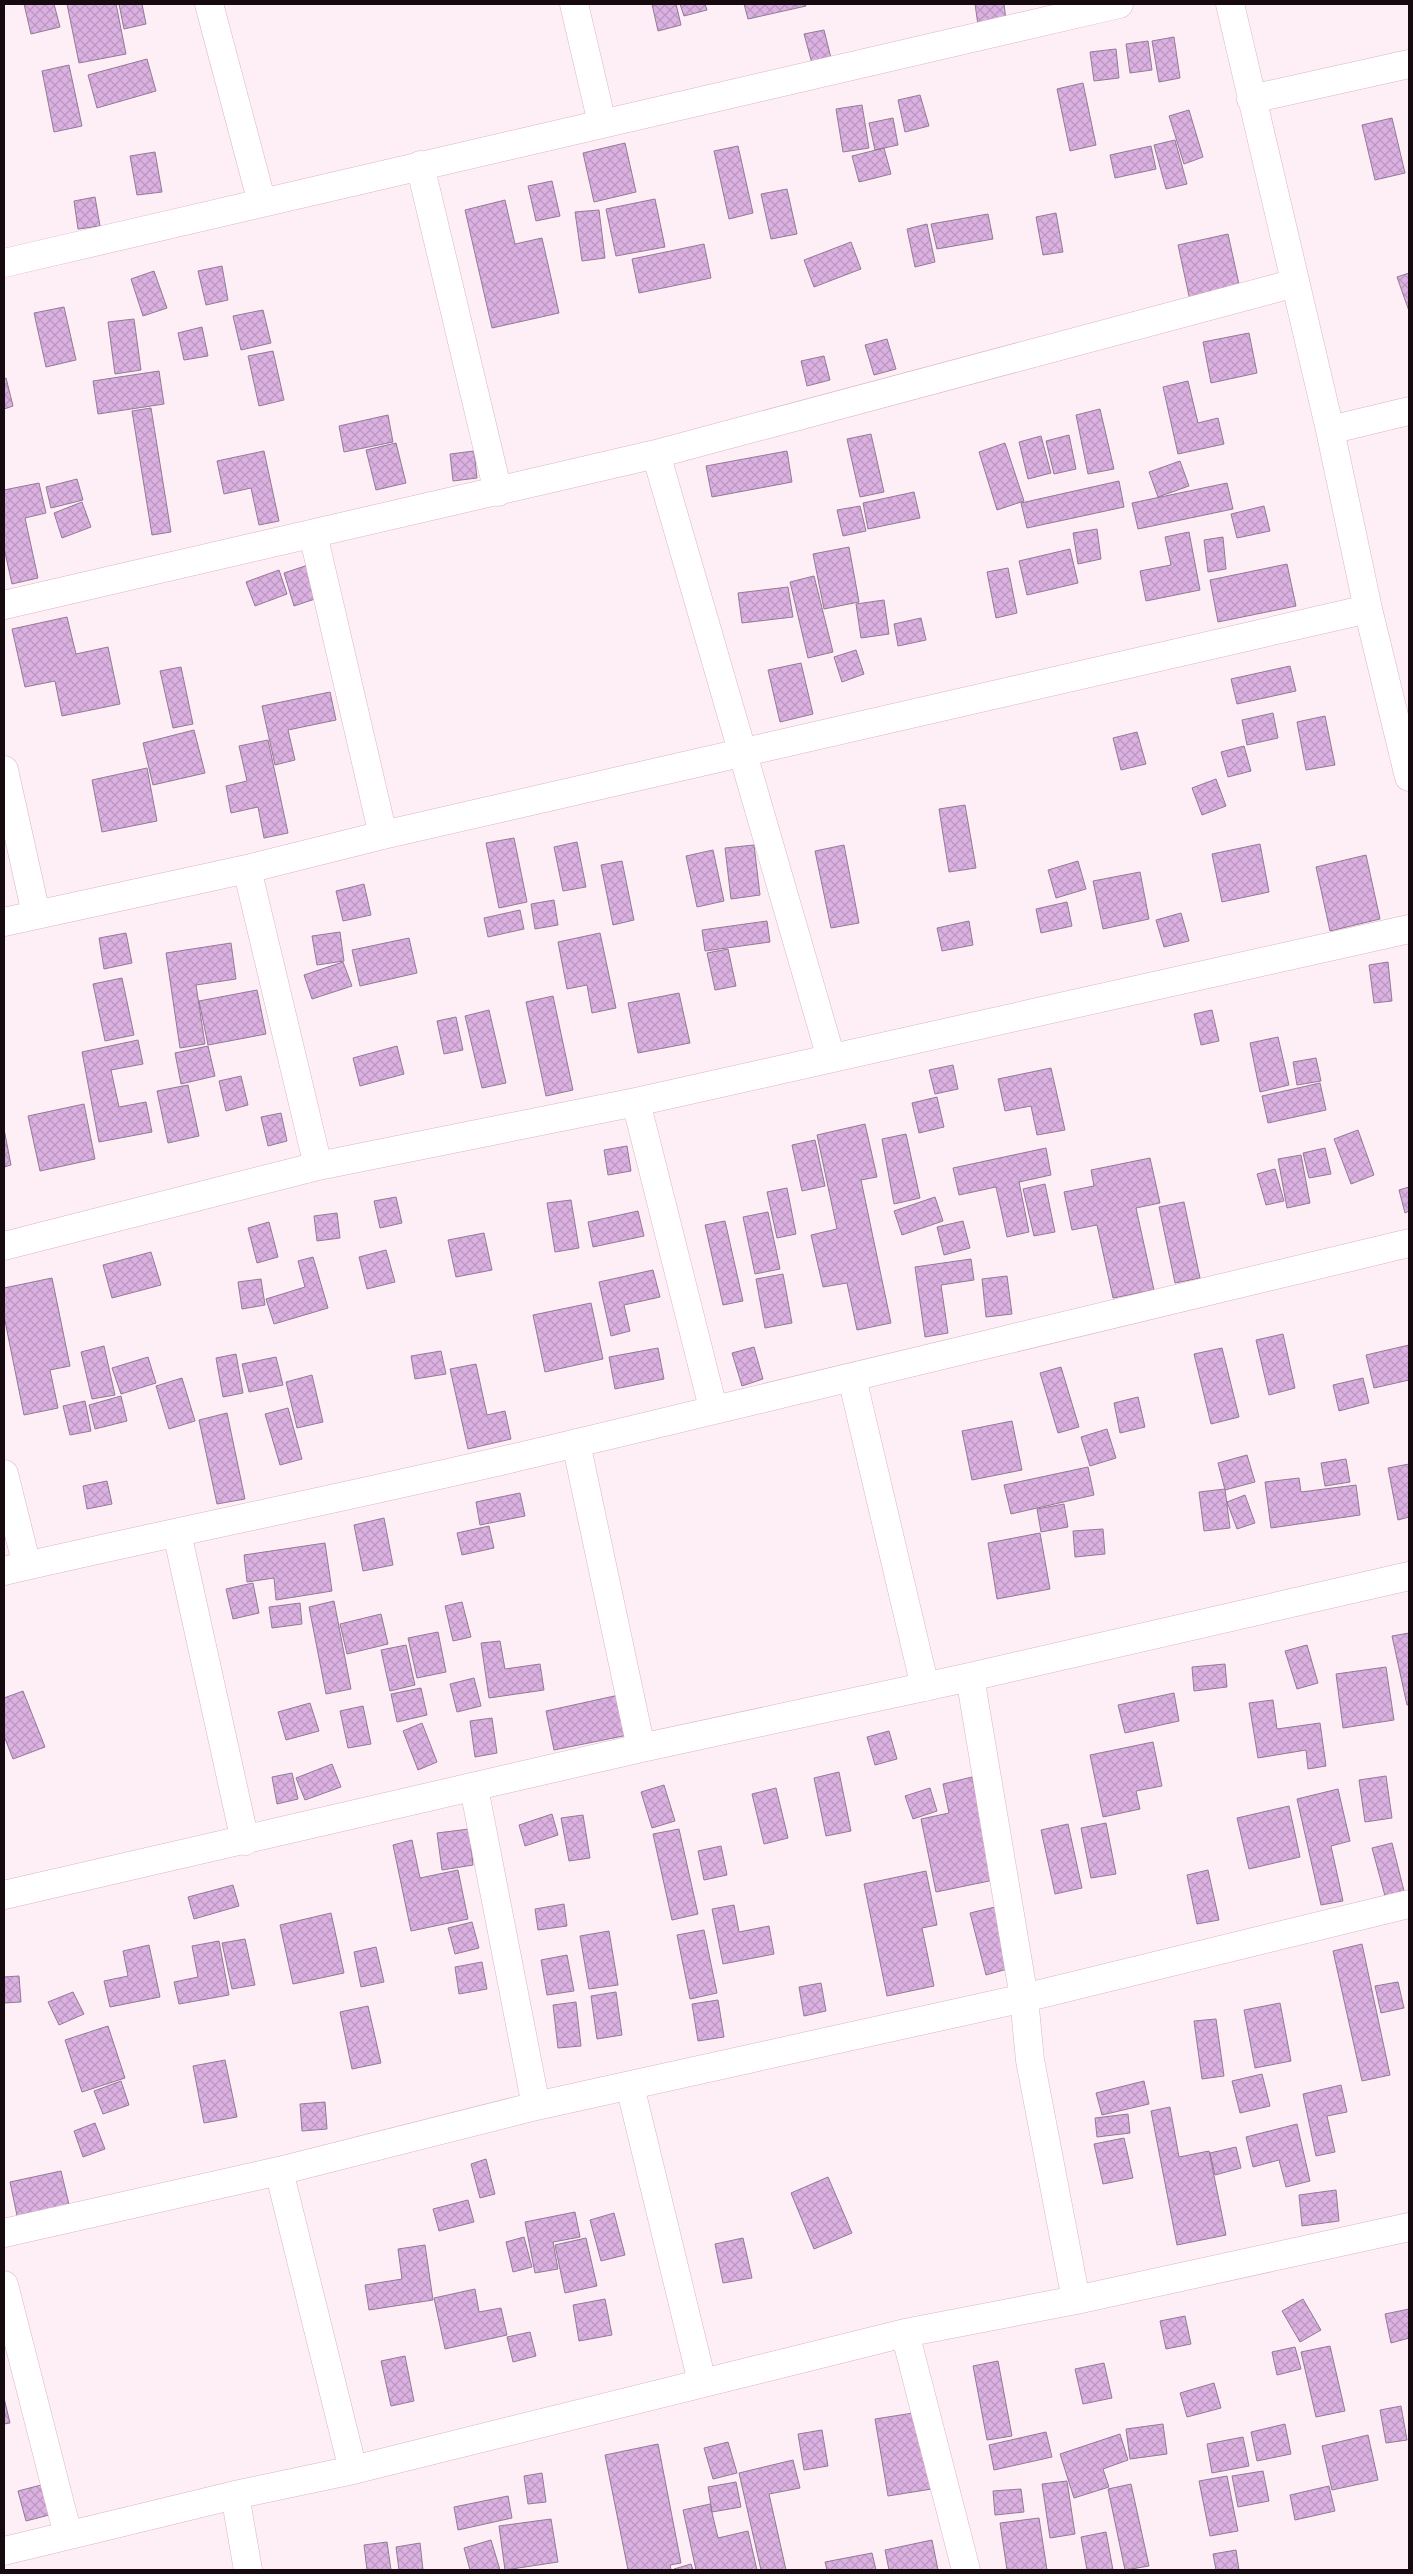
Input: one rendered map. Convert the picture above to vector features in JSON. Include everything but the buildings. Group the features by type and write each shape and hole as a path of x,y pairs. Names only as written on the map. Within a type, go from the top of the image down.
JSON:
{"street":[{"path":"209,4 262,203"},
{"path":"574,4 602,123"},
{"path":"4,263 1119,4"},
{"path":"1230,4 1330,430 1368,609 1409,777"},
{"path":"1251,100 1409,64"},
{"path":"420,165 498,492"},
{"path":"4,605 656,454 1295,283"},
{"path":"1330,430 1409,411"},
{"path":"656,454 831,1058"},
{"path":"313,534 383,834"},
{"path":"4,922 247,869 383,834 1368,609"},
{"path":"4,770 36,914"},
{"path":"247,869 318,1166"},
{"path":"4,1246 318,1166 636,1102 1409,929"},
{"path":"636,1102 713,1408"},
{"path":"4,1474 15,1568 576,1443 713,1408 852,1378 1409,1243"},
{"path":"852,1378 925,1687"},
{"path":"576,1443 641,1748"},
{"path":"177,1533 246,1841"},
{"path":"4,1895 246,1841 641,1748 970,1677 1409,1576"},
{"path":"970,1677 1024,1998 1033,2078 1076,2300"},
{"path":"474,1788 536,2106"},
{"path":"4,2232 279,2171 536,2106 1024,1998 1409,1904"},
{"path":"630,2086 702,2382"},
{"path":"279,2171 353,2470"},
{"path":"4,2551 235,2495 353,2470 905,2333 1076,2300 1409,2227"},
{"path":"4,2284 68,2535"},
{"path":"905,2333 966,2570"},
{"path":"235,2495 248,2570"}]}
